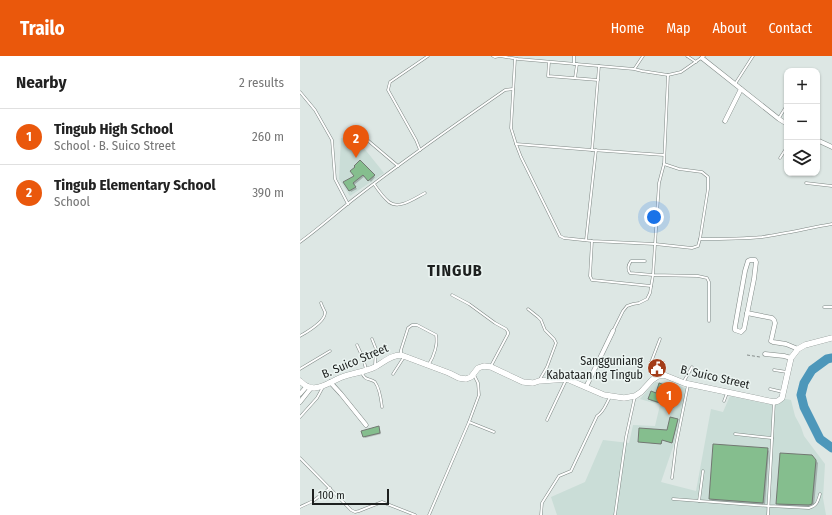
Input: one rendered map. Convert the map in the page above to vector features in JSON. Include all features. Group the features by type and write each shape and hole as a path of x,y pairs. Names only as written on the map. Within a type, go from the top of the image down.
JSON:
{"street":[{"path":"703,57 784,122"},
{"path":"726,121 741,89"},
{"path":"820,141 832,147"},
{"path":"755,260 756,268 747,313 744,329 740,332 735,330 745,271 748,261 755,260"},
{"path":"747,313 772,318 775,323 771,341 798,349"},
{"path":"586,387 613,331"},
{"path":"774,402 782,398 791,358 798,349 805,345 832,338"},
{"path":"765,354 791,358"},
{"name":"B. Suico Street","path":"309,387 324,386 343,376 375,367 396,355 428,365 459,378 466,379 471,377 478,368 484,366 491,367"},
{"path":"491,367 523,382 533,383 539,381 567,379 604,395 624,398 635,396 657,377"},
{"name":"B. Suico Street","path":"657,377 664,376 686,383 774,402"},
{"path":"300,381 309,387"},
{"path":"330,382 366,425"},
{"path":"300,394 309,387"},
{"path":"300,402 309,387"}],"lane":[{"path":"420,150 388,90 388,86 390,82 428,56"},
{"path":"493,56 518,60 634,68 642,71 668,75 682,72 703,57"},
{"path":"574,56 575,78"},
{"path":"634,68 643,56"},
{"path":"687,56 696,62"},
{"path":"735,84 753,56"},
{"path":"515,59 511,128 521,157 560,236 564,238 592,241 655,244 692,248 698,246 708,189 708,177 702,172 679,169 664,164"},
{"path":"549,62 548,76 598,80"},
{"path":"592,150 599,66"},
{"path":"613,331 627,306 647,299 651,286 659,183 664,164 668,75"},
{"path":"300,242 420,150 505,90 513,89"},
{"path":"300,92 315,110 332,140 335,179 348,204"},
{"path":"779,119 784,110"},
{"path":"356,144 361,139 365,138 398,166"},
{"path":"516,144 664,155"},
{"path":"586,240 596,150"},
{"path":"780,158 784,152"},
{"path":"806,183 832,186"},
{"path":"374,184 390,202 396,204 404,204 425,193"},
{"path":"700,239 761,237 832,224"},
{"path":"592,241 590,276 592,280 651,286"},
{"path":"645,261 631,261 629,263 628,270 630,273 698,276 707,278 709,282 709,321"},
{"path":"452,295 506,329 508,332 491,367"},
{"path":"300,336 318,324 324,317 325,312 321,303"},
{"path":"824,307 832,307"},
{"path":"528,309 541,320 545,330 556,343 547,367 539,381"},
{"path":"392,374 403,356 401,350 408,328 412,325 417,325 436,335 437,342 428,365"},
{"path":"372,338 376,349 375,367"},
{"path":"657,377 650,372 650,365 660,339"},
{"path":"357,345 363,358 364,376 367,379 374,381 376,384 381,397 382,407"},
{"path":"300,370 330,351"},
{"path":"672,478 686,383 692,367"},
{"path":"774,370 788,372"},
{"path":"429,515 479,395 478,382 474,374"},
{"path":"547,420 567,379"},
{"path":"300,417 317,398 324,386"},
{"path":"770,389 784,392"},
{"path":"724,400 727,392"},
{"path":"541,515 542,504 559,476 571,471 597,416 603,411 611,396"},
{"path":"614,515 626,437 635,396"},
{"path":"768,515 774,402"},
{"path":"469,422 494,432"},
{"path":"735,434 772,438"},
{"path":"300,458 355,512 382,502 414,515"},
{"path":"699,501 703,472"},
{"path":"300,507 313,501 330,488"},
{"path":"673,499 809,508 816,504 820,494"}],"path":[{"path":"747,355 762,357 765,354"}],"shaded area":[{"path":"341,138 359,142 384,173 350,196 339,179"},
{"path":"655,382 669,382 688,389 673,447 661,482 696,491 711,409 723,412 730,396 768,404 777,404 781,398 791,400 795,416 804,436 825,464 823,498 826,515 557,515 551,497 585,482 603,440 629,443 633,425 655,426 660,405 640,399"}],"building":[{"path":"360,160 375,175 368,181 363,175 353,183 356,187 349,191 343,182 354,176 350,171"},
{"path":"659,383 677,389 673,407 648,399 651,391 656,393"},
{"path":"670,417 678,419 672,443 662,440 661,444 638,442 639,428 667,430"},
{"path":"379,426 380,433 363,437 361,431"},
{"path":"713,444 768,448 763,503 709,499"},
{"path":"780,453 812,455 816,460 812,504 776,504"}],"waterway":[{"path":"832,358 827,359 812,370 804,383 801,395 804,407 820,439 832,448"}],"place":[{"name":"Tingub Elementary School","path":"356,158"},
{"name":"Sangguniang Kabataan ng Tingub","path":"657,368"},
{"name":"Tingub High School","path":"669,415"}],"district":[{"name":"TINGUB","path":"455,270"}]}
